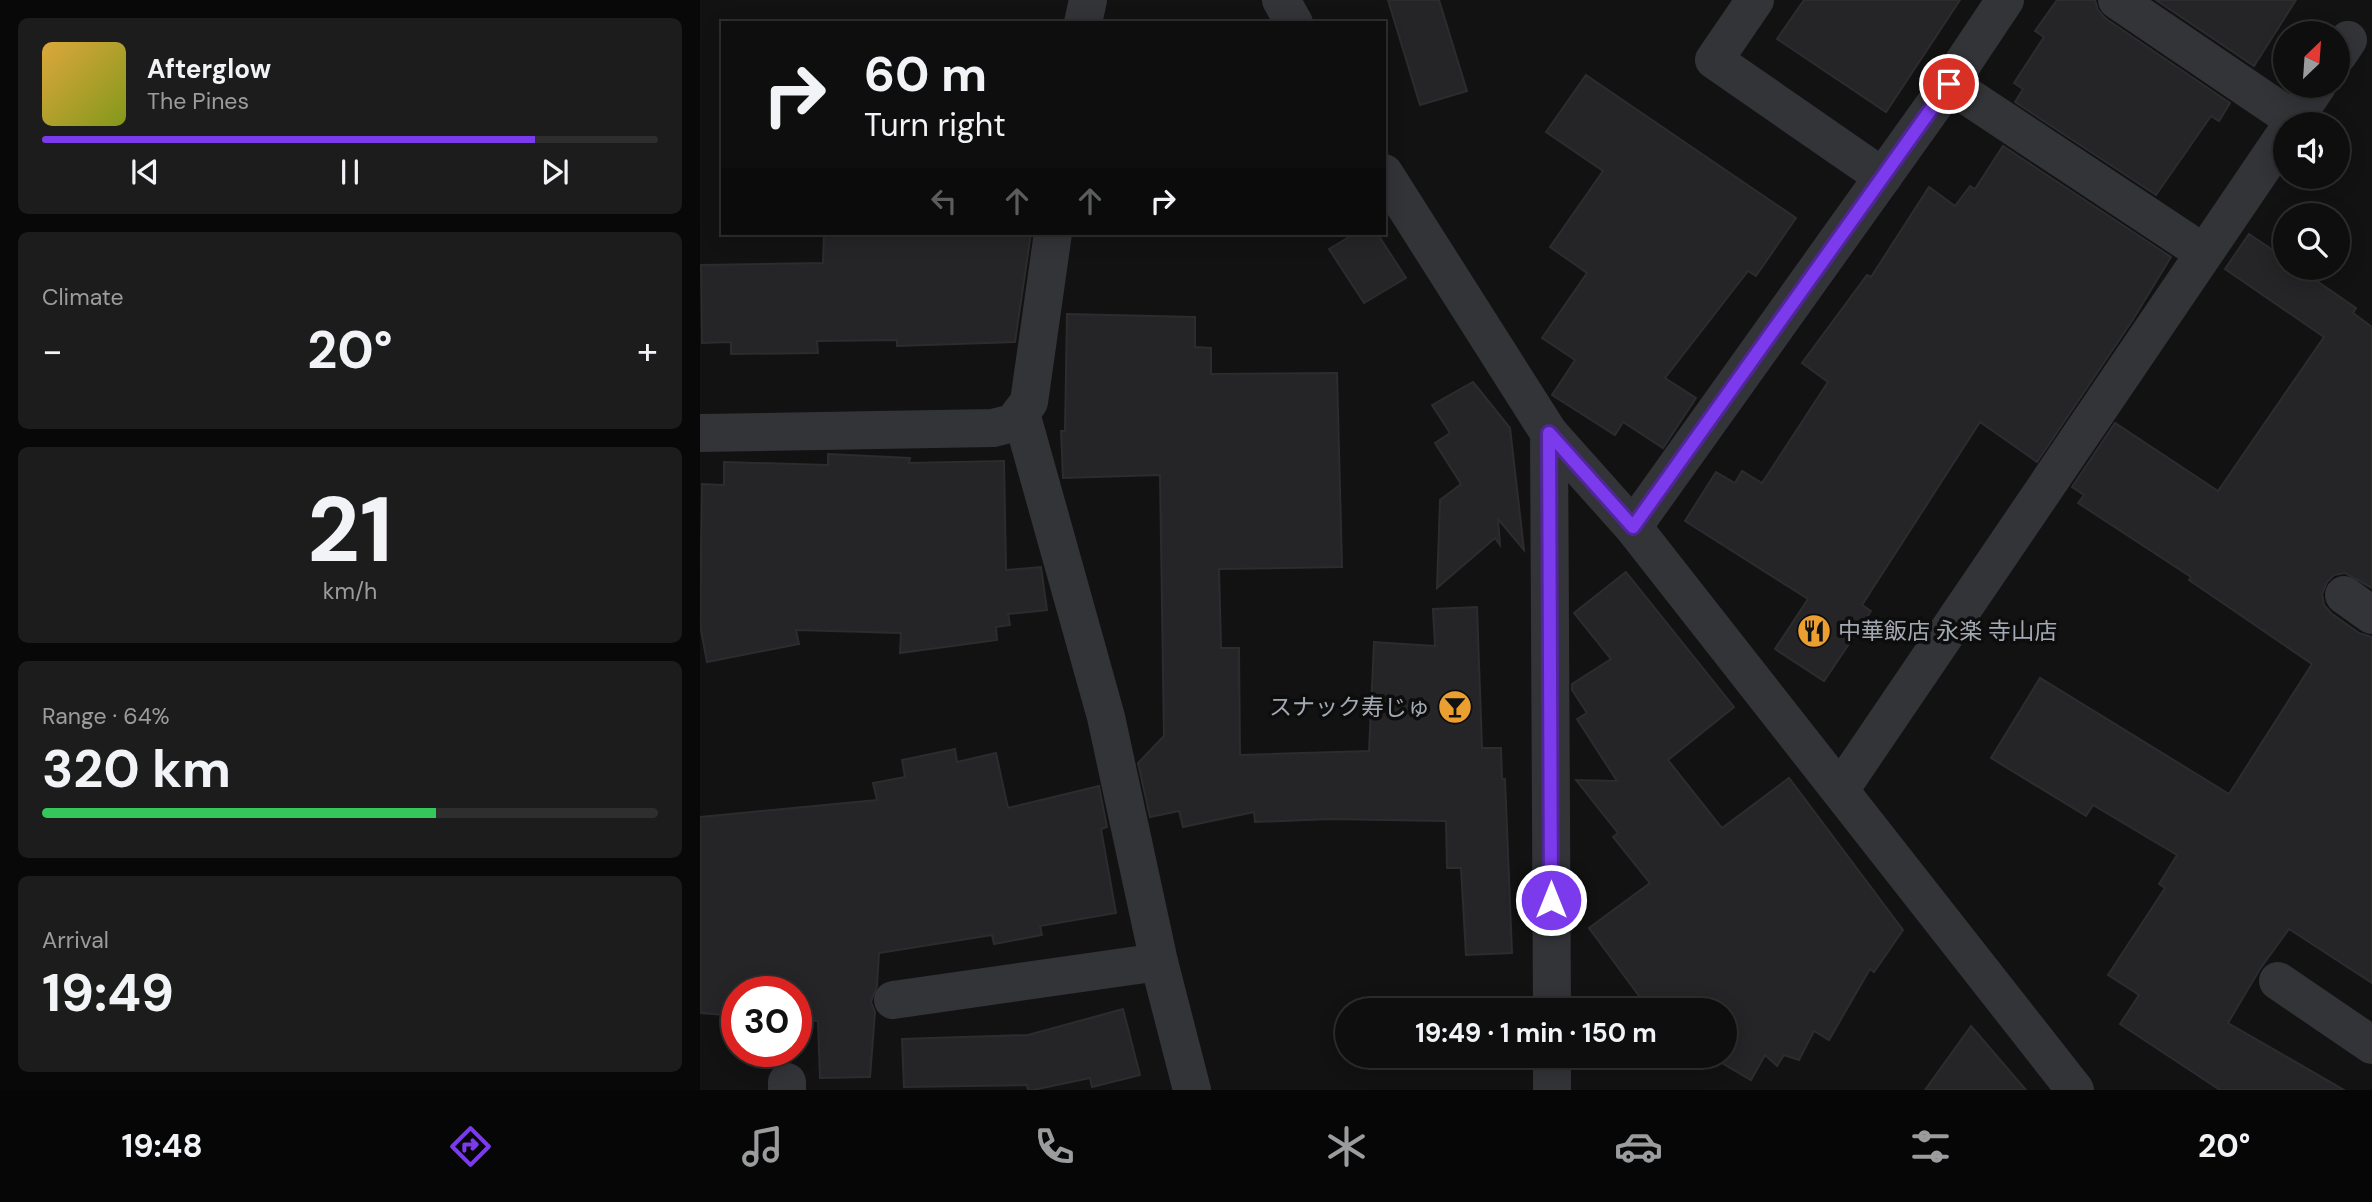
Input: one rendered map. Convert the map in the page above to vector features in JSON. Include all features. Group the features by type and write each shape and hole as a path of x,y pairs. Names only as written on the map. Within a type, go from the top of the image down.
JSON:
{"street":[{"path":"1083,21 1088,0"},
{"path":"1281,0 1293,21"},
{"path":"1755,0 1714,60 1883,177"},
{"path":"1633,527 1949,84 2005,0"},
{"path":"2117,0 2273,114"},
{"path":"1949,84 2204,253"},
{"path":"1840,790 2273,151"},
{"path":"1386,176 1549,433 1633,527 2076,1090"},
{"path":"700,433 993,428 1013,423 1029,402 1054,235"},
{"path":"1021,413 1107,718 1159,962 1192,1090"},
{"path":"1549,433 1552,998"},
{"path":"893,1000 1159,962"},
{"path":"2278,981 2372,1045"},
{"path":"1552,1068 1552,1090"}],"building":[{"path":"1388,0 1439,0 1467,91 1420,105"},
{"path":"1804,0 1960,0 1886,112 1777,39"},
{"path":"2057,0 2095,0 2098,10 2105,18 2230,103 2219,121 2211,116 2156,195 2015,102 2023,89 2014,83 2044,37 2035,31"},
{"path":"2156,0 2296,0 2283,21 2273,21 2273,36 2254,66"},
{"path":"1586,75 1796,218 1756,276 1748,271 1665,378 1696,398 1663,448 1623,422 1615,435 1552,395 1575,360 1542,338 1587,273 1550,247 1603,171 1546,132"},
{"path":"2003,146 2171,257 2132,321 2037,462 1980,422 1862,605 1871,611 1824,681 1775,649 1808,599 1685,521 1716,472 1735,483 1742,471 1762,483 1828,382 1802,363 1867,275 1871,277 1929,187 1955,206 1970,186 1975,189"},
{"path":"2249,234 2273,250 2273,280 2315,280 2356,308 2353,313 2372,327 2372,588 2345,573 2334,575 2327,582 2322,594 2324,605 2331,613 2359,633 2372,637 2372,983 2289,929 2260,969 2228,1023 2344,1090 2220,1090 2120,1024 2139,995 2108,975 2165,888 2159,884 2177,855 2093,805 2086,816 1991,758 2040,678 2229,794 2312,664 2189,580 2191,577 2078,503 2084,495 2072,487 2115,423 2218,491 2324,337 2225,269"},
{"path":"824,235 1031,235 1015,342 897,346 897,340 817,341 818,353 731,354 731,342 702,343 701,265 823,263"},
{"path":"1353,235 1378,235 1406,278 1364,303 1329,249"},
{"path":"1067,314 1195,317 1195,347 1211,348 1211,374 1337,373 1342,567 1219,569 1221,648 1239,648 1240,755 1369,751 1374,642 1435,646 1433,609 1477,607 1482,748 1501,748 1502,779 1505,779 1512,953 1466,955 1461,868 1447,868 1446,821 1329,819 1255,822 1254,812 1183,827 1179,811 1150,817 1138,763 1164,736 1160,475 1063,478 1061,431 1065,431"},
{"path":"1473,382 1510,428 1524,550 1498,519 1500,545 1495,538 1437,588 1440,500 1461,484 1435,443 1450,433 1432,405"},
{"path":"828,454 910,458 909,463 1004,461 1006,570 1041,567 1047,610 1008,614 1010,625 996,627 997,640 900,653 901,633 796,630 799,644 707,662 700,625 702,484 724,485 724,462 828,465"},
{"path":"1626,572 1734,707 1668,760 1722,828 1789,778 1903,930 1874,972 1870,969 1829,1040 1814,1031 1799,1060 1784,1055 1777,1066 1765,1055 1751,1080 1730,1068 1737,1068 1737,998 1641,998 1589,928 1650,883 1613,837 1618,833 1576,780 1617,781 1577,719 1587,713 1572,690 1572,684 1611,659 1574,613"},
{"path":"955,749 957,762 996,753 1008,808 1099,786 1107,827 1101,829 1116,913 1040,926 1042,935 994,944 992,935 879,953 877,986 871,1002 875,1012 870,1077 820,1078 818,1021 812,1021 812,976 721,976 721,1015 700,1013 700,817 877,800 873,783 905,777 902,760"},
{"path":"1123,1009 1140,1075 1092,1087 1090,1078 1033,1090 1028,1090 1027,1085 904,1087 902,1039 1028,1035"},
{"path":"1971,1026 2026,1090 1925,1090"}],"place":[{"name":"中華飯店 永楽 寺山店","path":"1814,631"},
{"name":"スナック寿じゅ","path":"1455,707"}],"route":[{"path":"1551,900 1549,433 1633,527 1949,84"}]}
